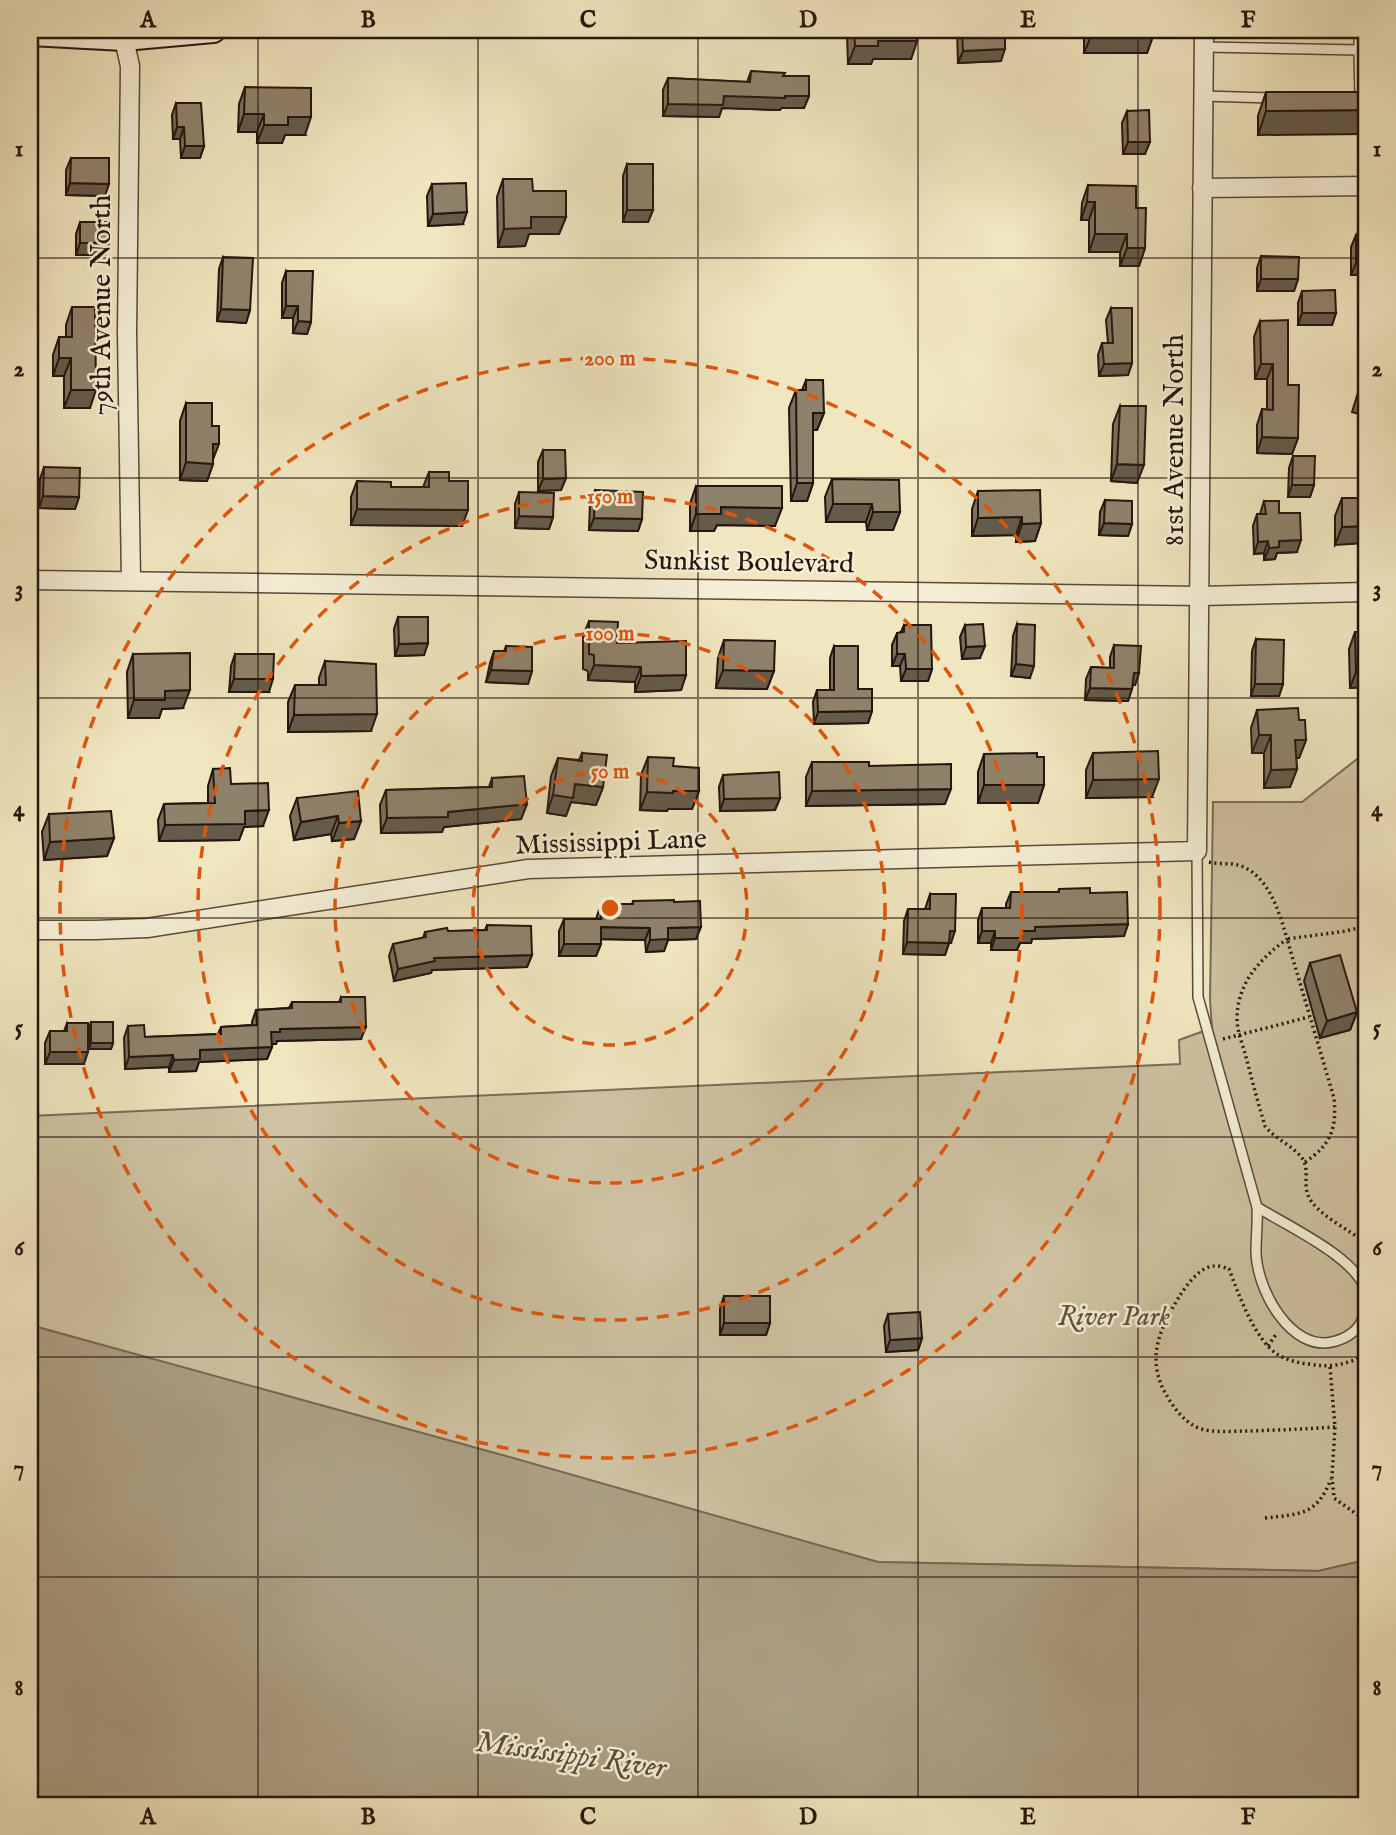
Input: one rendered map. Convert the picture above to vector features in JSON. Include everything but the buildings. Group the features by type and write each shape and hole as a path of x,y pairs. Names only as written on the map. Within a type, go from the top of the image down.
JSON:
{"street":[{"path":"30,33 123,34 213,30"},
{"name":"79th Avenue North","path":"123,34 130,66 127,333 131,580"},
{"name":"81st Avenue North","path":"1197,850 1204,38"},
{"path":"1202,188 1366,186"},
{"name":"Sunkist Boulevard","path":"30,580 1201,596 1366,592"},
{"name":"Mississippi Lane","path":"30,930 147,928 528,869 1197,850"}],"lane":[{"path":"1347,99 1363,100 1359,30"},
{"path":"1204,38 1359,50"},
{"path":"1203,96 1282,98"},
{"path":"1197,850 1198,997 1256,1207 1256,1252 1260,1273 1278,1312 1293,1332 1306,1341 1325,1344 1346,1338 1358,1329 1366,1307"},
{"path":"1256,1207 1297,1230 1349,1266 1361,1278 1366,1291"}],"path":[{"path":"1197,850 1210,863 1240,865 1252,872 1278,908 1334,1098 1336,1118 1331,1138 1316,1155 1304,1162"},
{"path":"1366,926 1287,939 1261,960 1244,985 1238,1003 1237,1019 1265,1126 1271,1134 1301,1156 1308,1195 1313,1205 1366,1243"},
{"path":"1210,1043 1309,1017"},
{"path":"1233,1279 1229,1269 1211,1266 1200,1272 1185,1287 1170,1313 1156,1349 1156,1370 1158,1381 1171,1404 1182,1418 1205,1430 1225,1432 1335,1427"},
{"path":"1330,1367 1335,1427 1332,1477 1334,1498 1366,1521"},
{"path":"1265,1518 1292,1515 1311,1508 1324,1498 1332,1477"}],"green space":[{"name":"River Park","path":"1366,752 1366,1560 1318,1571 878,1562 30,1325 30,1116 1180,1064 1179,1040 1212,1028 1210,1000 1213,802 1302,802"}],"water":[{"name":"Mississippi River","path":"30,1325 878,1562 1318,1571 1366,1560 1366,1805 30,1805"}]}
